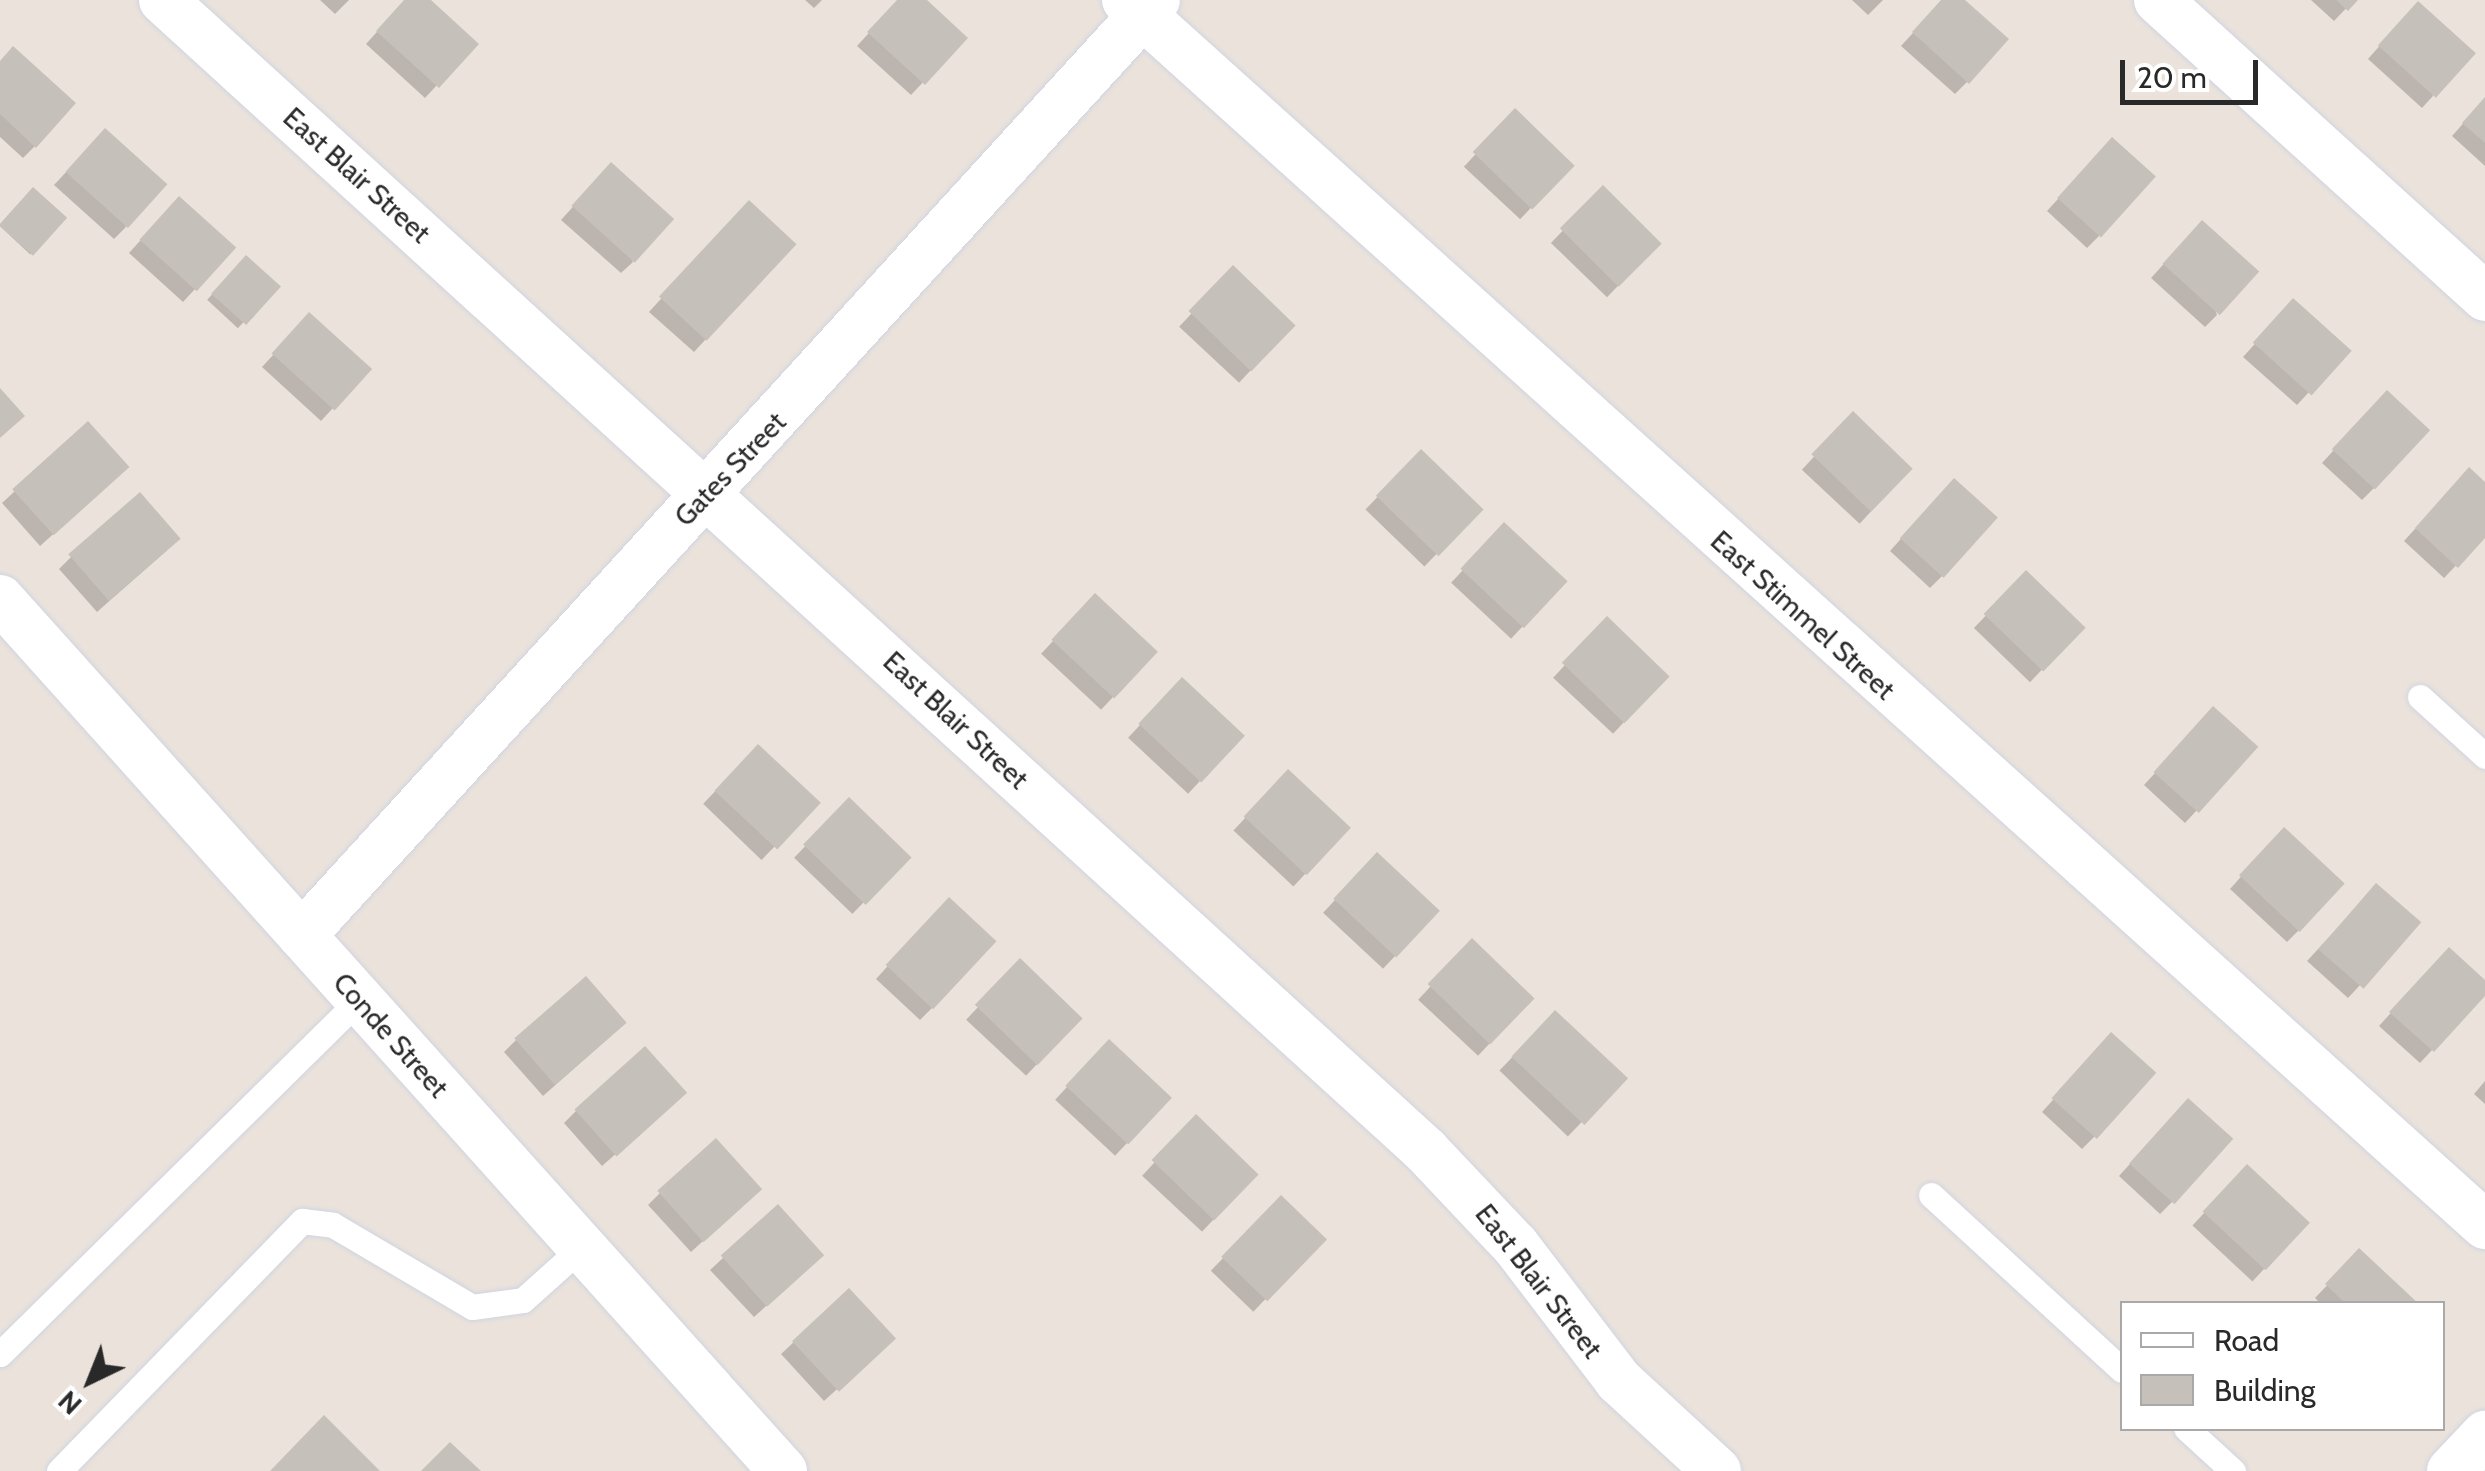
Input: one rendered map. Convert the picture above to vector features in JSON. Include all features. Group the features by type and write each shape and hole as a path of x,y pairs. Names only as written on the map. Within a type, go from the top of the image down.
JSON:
{"street":[{"name":"East Blair Street","path":"163,0 1426,1151 1514,1245 1619,1381 1717,1471"},
{"path":"2158,0 2485,297"},
{"name":"Gates Street","path":"302,936 708,493 1142,5"},
{"name":"East Stimmel Street","path":"1142,5 2485,1225"},
{"name":"Conde Street","path":"0,599 783,1471"},
{"path":"2451,1471 2485,1436"}],"lane":[{"path":"2420,697 2485,756"},
{"path":"0,1354 360,1000"},
{"path":"1930,1194 2120,1368"},
{"path":"59,1471 302,1221 332,1225 472,1307 522,1300 582,1247"},
{"path":"2189,1431 2233,1471"}],"building":[{"path":"404,0 431,0 479,44 439,88 376,31"},
{"path":"897,0 927,0 968,38 925,85 867,32"},
{"path":"1941,0 1965,0 2009,39 1969,84 1912,32"},
{"path":"2336,0 2358,0 2348,11"},
{"path":"2418,1 2476,53 2436,98 2378,46"},
{"path":"13,46 76,103 36,148 0,114 0,61"},
{"path":"2485,97 2485,143 2462,123"},
{"path":"1515,108 1575,166 1532,210 1473,152"},
{"path":"105,128 167,184 128,228 66,172"},
{"path":"2112,137 2156,176 2101,237 2057,198"},
{"path":"611,162 674,219 635,263 572,206"},
{"path":"1603,185 1662,244 1619,287 1560,228"},
{"path":"33,187 67,218 33,256 0,226"},
{"path":"179,196 236,248 197,291 140,240"},
{"path":"749,200 797,244 707,341 659,297"},
{"path":"2202,220 2259,272 2220,315 2163,264"},
{"path":"246,255 281,286 246,325 211,294"},
{"path":"1233,265 1296,325 1251,371 1189,311"},
{"path":"2293,298 2352,351 2312,395 2253,343"},
{"path":"309,312 372,369 335,410 272,354"},
{"path":"0,388 25,416 0,438"},
{"path":"2387,390 2430,430 2375,489 2332,449"},
{"path":"1853,411 1913,469 1871,512 1811,454"},
{"path":"88,421 129,467 54,535 12,489"},
{"path":"1421,449 1484,509 1438,556 1376,496"},
{"path":"2469,467 2485,482 2485,538 2458,568 2415,528"},
{"path":"1954,478 1998,517 1944,578 1900,538"},
{"path":"140,492 181,539 109,601 68,554"},
{"path":"1504,522 1568,581 1524,628 1460,569"},
{"path":"2026,570 2086,628 2043,672 1984,614"},
{"path":"1095,593 1158,652 1114,698 1051,640"},
{"path":"1607,616 1670,676 1624,723 1562,663"},
{"path":"1182,677 1245,736 1201,782 1138,724"},
{"path":"2213,706 2258,747 2199,813 2153,772"},
{"path":"758,744 821,803 777,849 714,791"},
{"path":"1288,769 1351,828 1307,875 1244,817"},
{"path":"849,797 912,857 866,905 803,844"},
{"path":"2284,827 2345,884 2300,932 2239,875"},
{"path":"1377,852 1440,911 1396,957 1333,899"},
{"path":"2376,883 2421,922 2364,989 2318,949"},
{"path":"949,897 997,941 933,1009 886,965"},
{"path":"1472,938 1535,998 1490,1044 1428,984"},
{"path":"2449,947 2485,980 2485,996 2434,1052 2389,1012"},
{"path":"1020,958 1083,1018 1037,1065 975,1005"},
{"path":"586,976 627,1023 555,1085 514,1038"},
{"path":"1555,1010 1628,1078 1584,1125 1511,1057"},
{"path":"2111,1032 2156,1073 2097,1139 2051,1098"},
{"path":"1109,1039 1172,1098 1128,1144 1065,1086"},
{"path":"645,1046 687,1093 617,1156 574,1110"},
{"path":"2188,1098 2233,1139 2174,1204 2129,1163"},
{"path":"1196,1114 1259,1174 1214,1220 1152,1160"},
{"path":"716,1138 762,1189 703,1242 657,1191"},
{"path":"2247,1164 2310,1223 2266,1270 2203,1212"},
{"path":"1281,1195 1327,1239 1267,1301 1221,1257"},
{"path":"778,1204 824,1255 767,1307 721,1256"},
{"path":"2359,1248 2416,1301 2343,1301 2325,1284"},
{"path":"849,1288 896,1338 839,1392 792,1341"},
{"path":"324,1415 380,1471 270,1471"},
{"path":"450,1442 481,1471 421,1471"}]}
